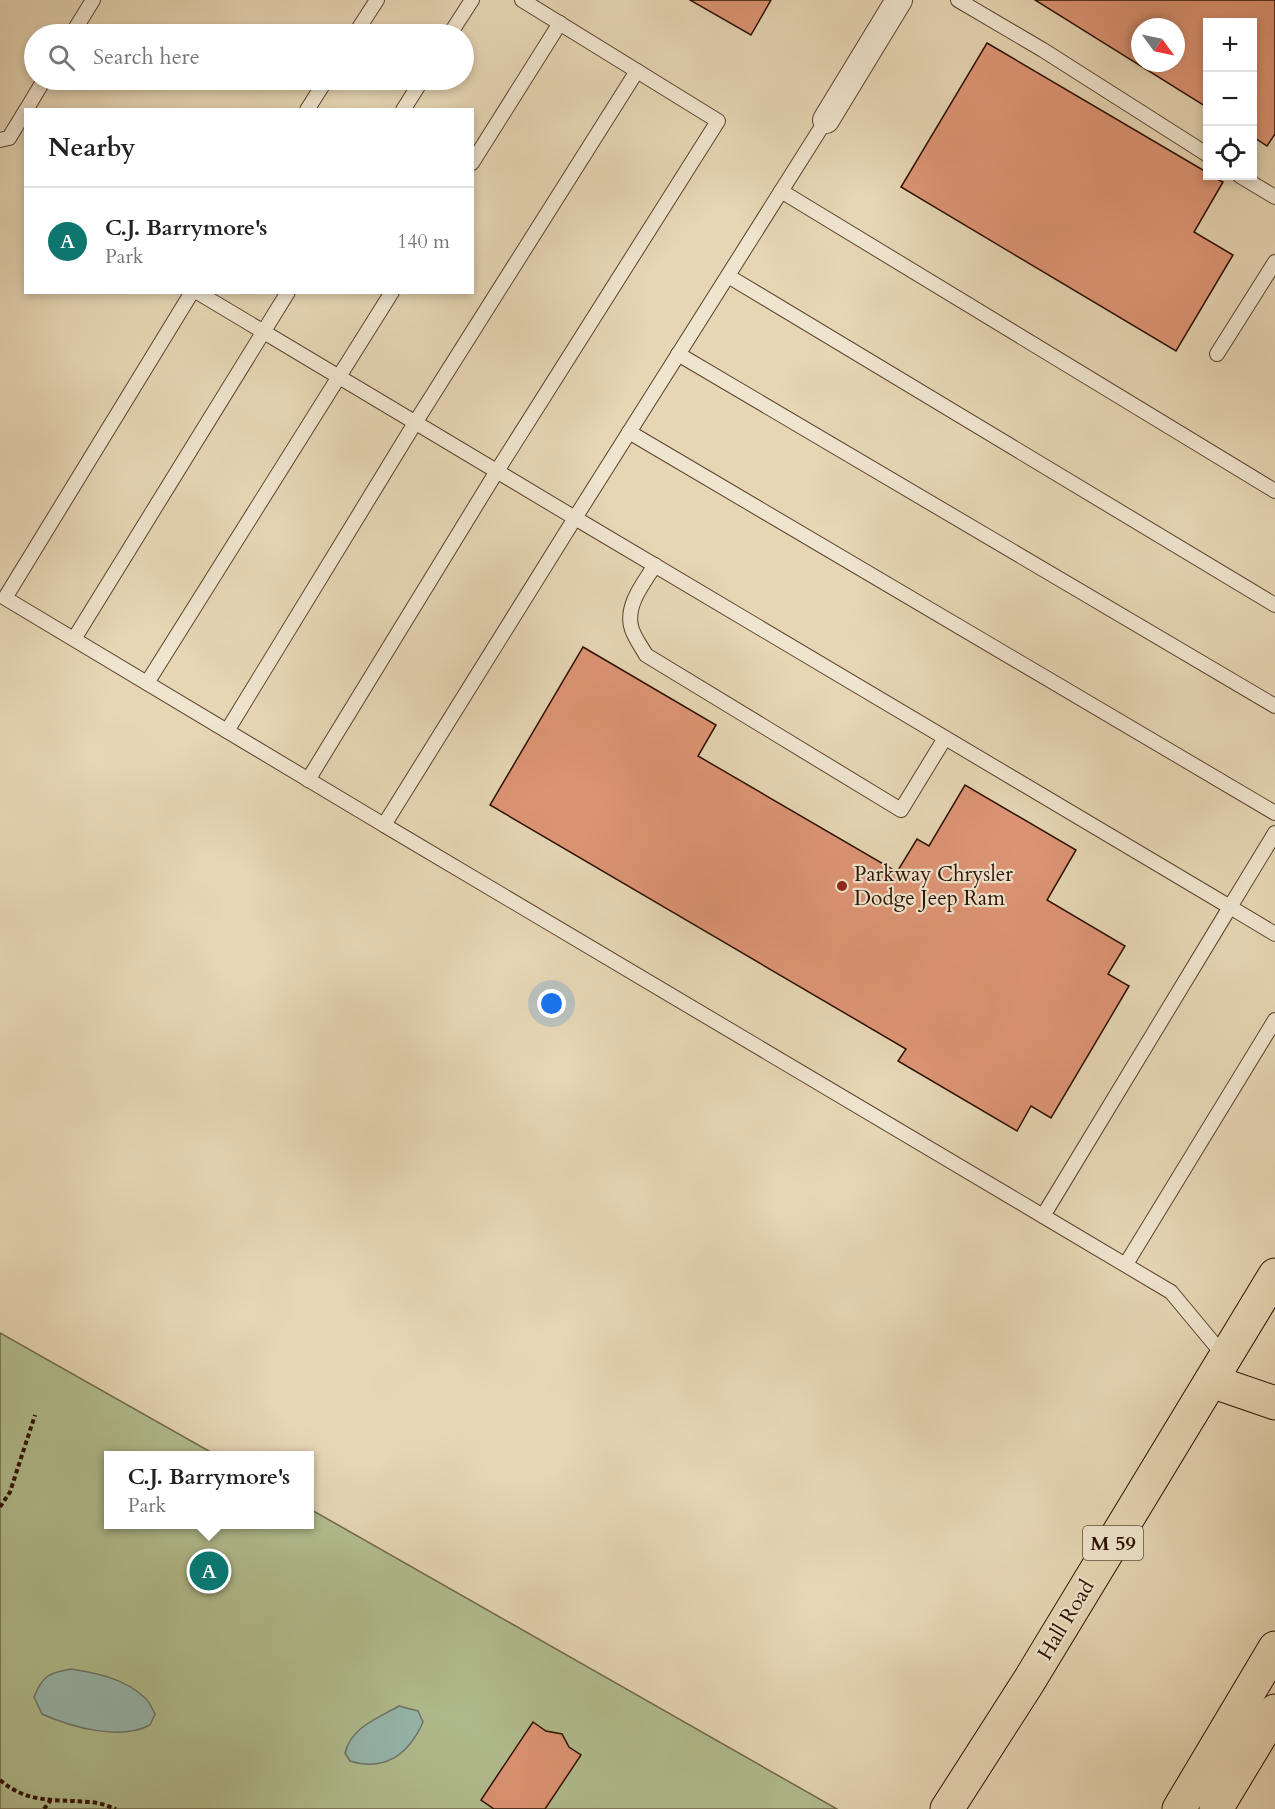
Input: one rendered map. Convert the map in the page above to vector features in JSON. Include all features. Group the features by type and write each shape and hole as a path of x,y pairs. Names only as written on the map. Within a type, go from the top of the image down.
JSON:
{"highway":[{"name":"Hall Road","path":"947,1809 1029,1681 1275,1275"},
{"path":"1218,1369 1275,1403"},
{"path":"1179,1809 1275,1648"},
{"path":"1216,1809 1275,1711"}],"street":[{"path":"826,120 899,0"}],"lane":[{"path":"78,24 93,0"},
{"path":"361,24 376,0"},
{"path":"456,24 472,0"},
{"path":"308,780 496,471 718,121 522,0"},
{"path":"958,0 1043,50 1203,152"},
{"path":"474,161 560,23"},
{"path":"227,731 415,423 637,71"},
{"path":"27,108 38,90"},
{"path":"308,108 320,90"},
{"path":"404,108 416,90"},
{"path":"0,140 9,138 24,113"},
{"path":"384,825 574,518 826,120"},
{"path":"1247,180 1275,197"},
{"path":"781,191 1275,491"},
{"path":"1217,354 1275,262"},
{"path":"728,276 1275,605"},
{"path":"191,294 5,598 1171,1292 1218,1369"},
{"path":"200,294 1275,934"},
{"path":"74,639 287,294"},
{"path":"147,683 391,294"},
{"path":"678,354 1275,706"},
{"path":"629,432 1275,813"},
{"path":"655,565 634,601 630,616 631,627 646,655 901,810 945,738"},
{"path":"1043,1216 1275,833"},
{"path":"1126,1264 1275,1020"}],"path":[{"path":"0,1507 10,1492 35,1415"},
{"path":"0,1780 13,1792 50,1801 91,1802 116,1809"},
{"path":"44,1809 50,1801"}],"green space":[{"path":"0,1333 209,1451 104,1451 104,1529 314,1529 314,1511 837,1809 0,1809"}],"water":[{"path":"71,1669 111,1678 137,1691 148,1701 155,1714 150,1725 138,1730 110,1732 81,1727 42,1714 34,1697 40,1684 52,1674"},
{"path":"399,1706 418,1711 423,1722 411,1743 394,1758 385,1762 363,1764 350,1761 345,1753 353,1736 366,1724"}],"building":[{"path":"690,0 771,0 751,35"},
{"path":"1035,0 1275,0 1275,134 1267,146 1257,139 1257,18 1203,18 1203,105 1150,72 1185,72 1185,18 1131,18 1131,60"},
{"path":"987,43 1203,170 1203,180 1223,182 1194,232 1233,255 1176,351 901,187"},
{"name":"Parkway Chrysler Dodge Jeep Ram","path":"583,647 716,725 698,756 897,872 917,839 929,846 965,785 1076,850 1047,900 1125,946 1108,974 1129,986 1051,1118 1031,1106 1017,1131 898,1061 906,1049 490,805"},
{"path":"533,1722 546,1731 562,1734 569,1747 581,1755 545,1809 494,1809 481,1800"}],"place":[{"name":"Parkway Chrysler Dodge Jeep Ram","path":"842,886"},
{"name":"C.J. Barrymore's","path":"209,1571"}]}
